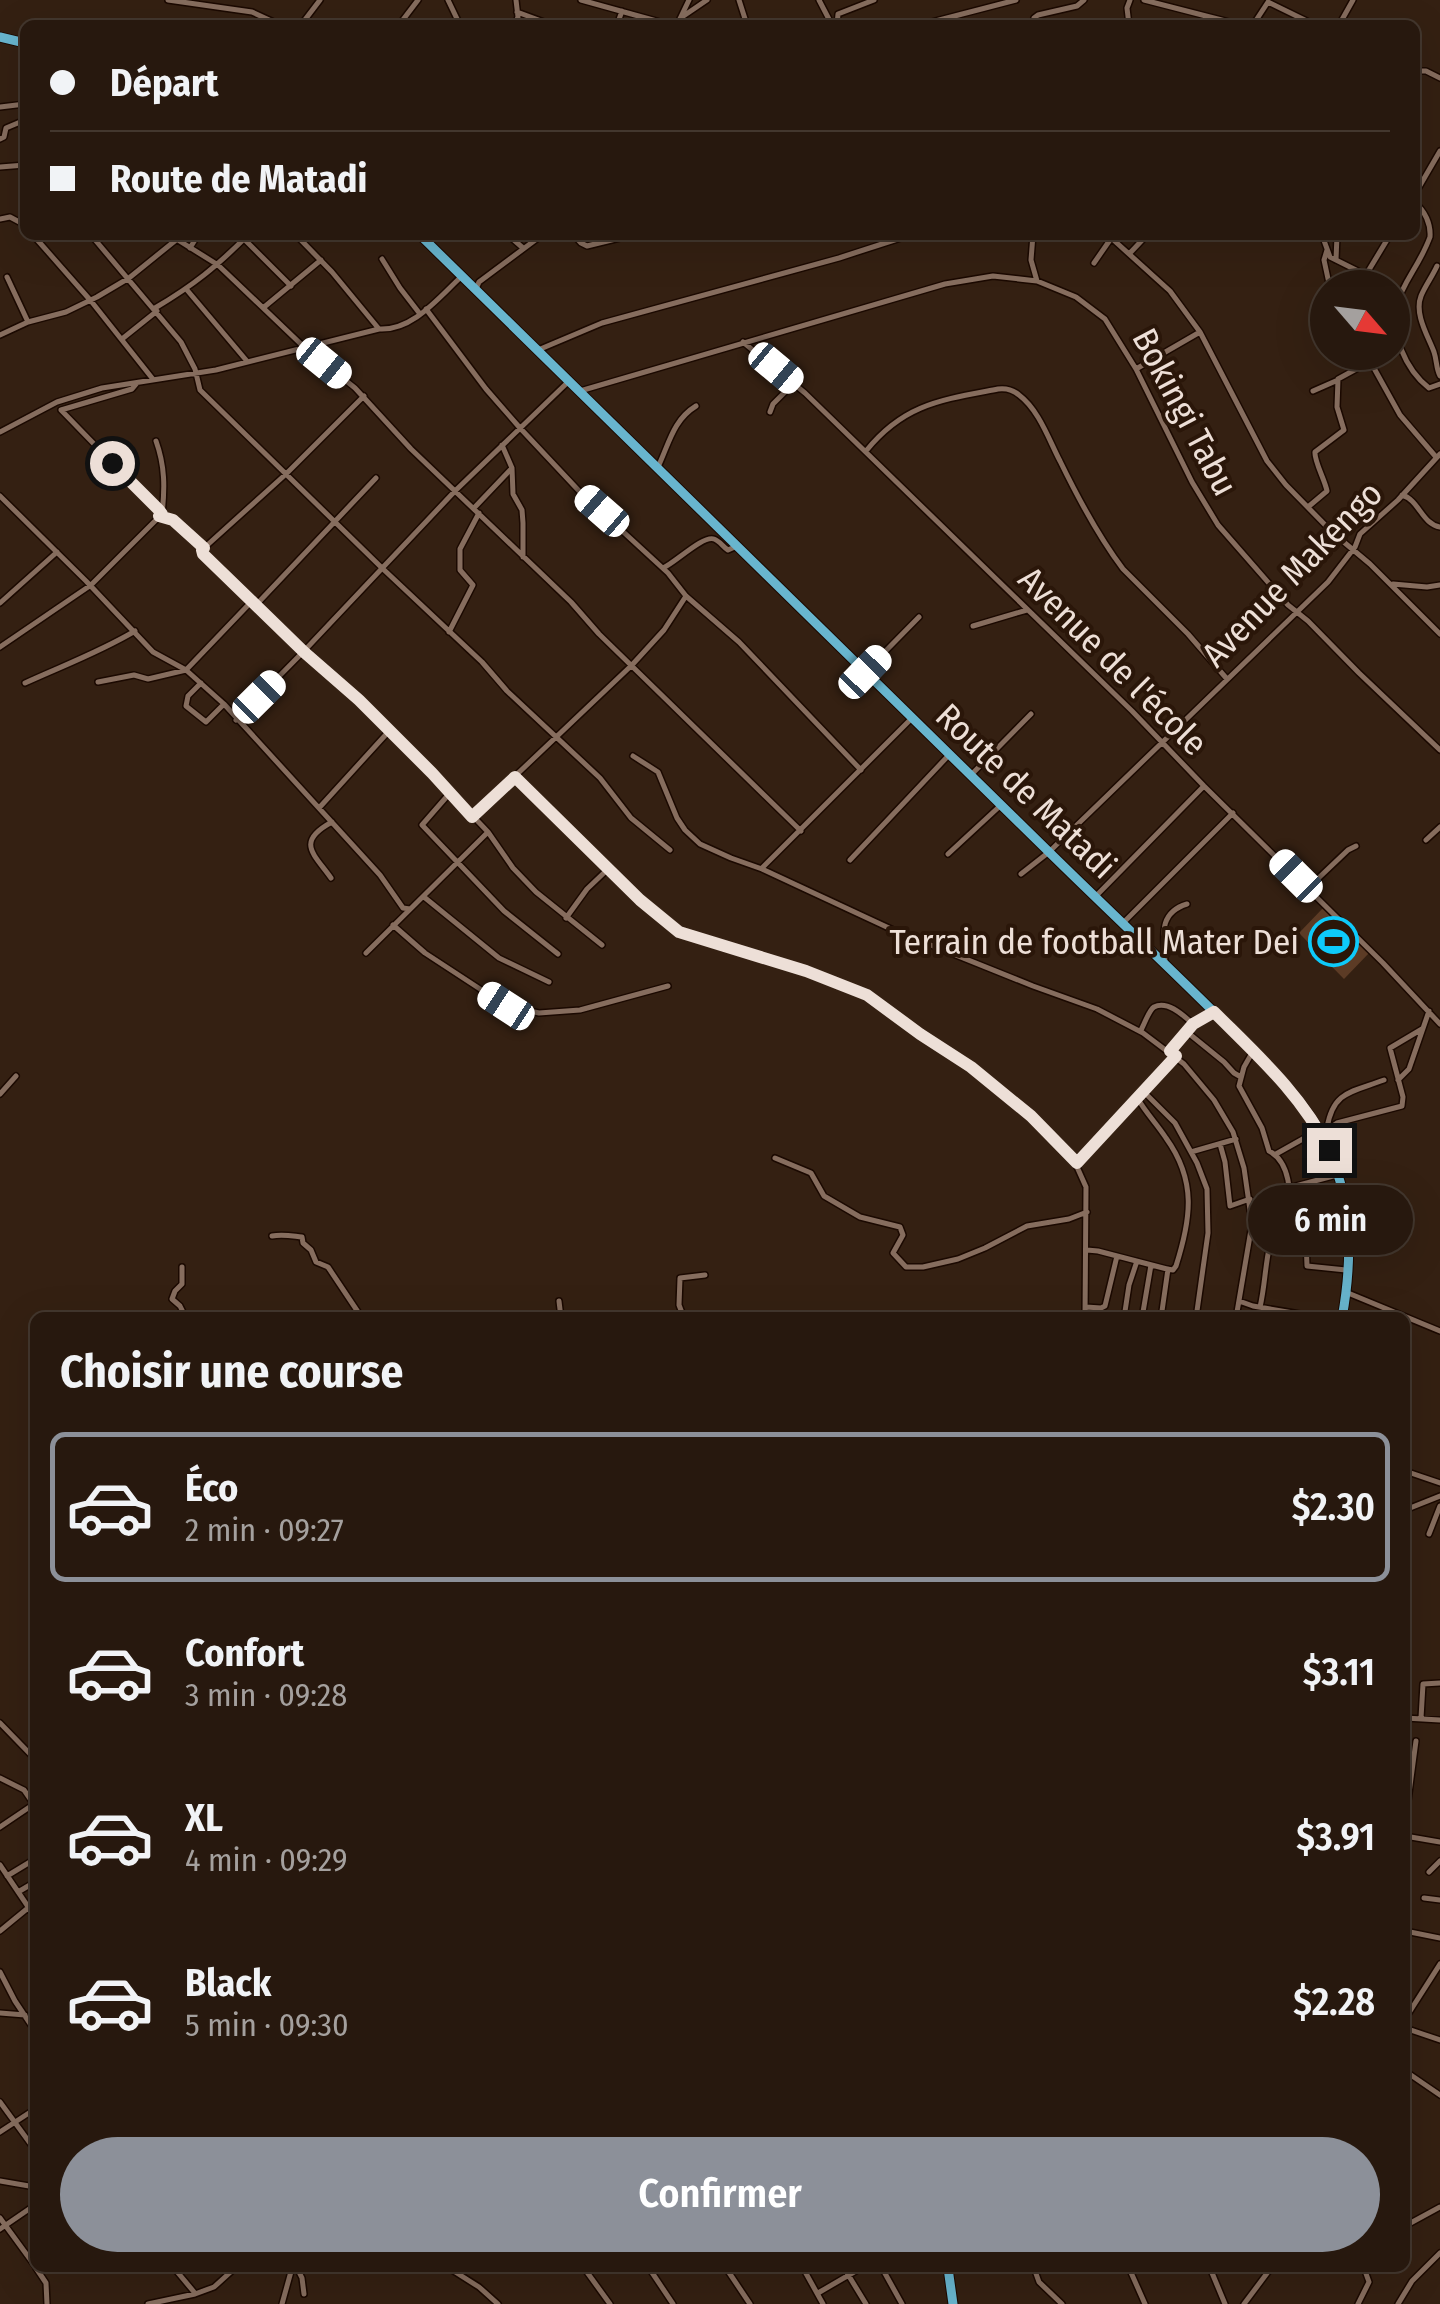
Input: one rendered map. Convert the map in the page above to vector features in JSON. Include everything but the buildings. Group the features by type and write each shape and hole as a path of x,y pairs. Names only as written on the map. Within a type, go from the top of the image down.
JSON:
{"highway":[{"name":"Route de Matadi","path":"425,240 1295,1095 1322,1131 1346,1209 1350,1270 1343,1312"},
{"path":"949,2272 954,2304"}],"street":[{"path":"168,0 252,12 269,20"},
{"path":"305,20 320,0"},
{"path":"403,20 418,0"},
{"path":"516,0 518,20"},
{"path":"581,0 654,20"},
{"path":"682,17 689,0"},
{"path":"679,20 707,0"},
{"path":"836,20 838,14 874,0"},
{"path":"949,20 1016,0"},
{"path":"1033,20 1038,15 1078,6 1084,0"},
{"path":"1144,0 1222,20"},
{"path":"1178,0 1180,9"},
{"path":"1268,1 1305,20"},
{"path":"517,12 539,20"},
{"path":"619,20 622,12"},
{"path":"1438,77 1440,67"},
{"path":"0,140 6,128 20,122"},
{"path":"1420,185 1440,151"},
{"path":"1420,207 1431,227 1430,238 1397,301 1394,321 1401,349 1419,379 1429,388 1440,384"},
{"path":"38,240 152,378"},
{"path":"95,240 181,342 200,390 482,662 507,692 600,778 631,818 670,850"},
{"path":"0,335 91,301 129,278 170,240"},
{"path":"178,240 218,266 304,348 364,396 454,491 801,831"},
{"path":"190,248 195,240"},
{"path":"122,340 156,310 218,266 241,240"},
{"path":"249,240 291,286"},
{"path":"301,240 379,329"},
{"path":"513,240 522,248"},
{"path":"476,289 479,282 534,240"},
{"path":"578,240 588,246 612,240"},
{"path":"538,350 602,323 895,240"},
{"path":"1033,240 1031,260 1036,281"},
{"path":"1094,263 1108,240"},
{"path":"1114,240 1170,291 1200,332 1267,461 1307,507 1440,634"},
{"path":"1130,254 1143,240"},
{"path":"1324,240 1330,257 1356,270"},
{"path":"1336,260 1338,240"},
{"path":"1369,270 1387,240"},
{"path":"1326,270 1328,247"},
{"path":"382,259 400,288 520,428 582,493 663,568 686,596 738,642 861,770"},
{"path":"263,308 321,260"},
{"path":"1436,266 1420,303 1422,326 1440,376"},
{"path":"0,432 71,397 102,388 247,362 390,329 423,312 462,276"},
{"name":"Bokingi Tabu","path":"580,391 960,281 993,276 1036,281 1076,297 1106,319 1211,515 1295,612 1440,750"},
{"path":"8,277 28,322"},
{"path":"187,290 247,362"},
{"path":"1136,369 1200,332"},
{"path":"757,352 759,338"},
{"name":"Avenue de l'école","path":"744,342 866,451 1233,813 1440,1024"},
{"path":"1313,391 1355,370"},
{"path":"1374,370 1406,425 1438,456"},
{"path":"138,380 132,388 60,410 161,515 173,520 204,548"},
{"path":"1307,507 1328,491 1315,452 1344,430 1336,408 1338,380"},
{"path":"236,720 454,491 570,381"},
{"path":"770,412 794,383"},
{"path":"866,451 901,417 928,405 998,389 1008,388 1020,395 1039,420 1114,558 1227,680"},
{"path":"364,396 204,548 203,554 390,730 488,832 536,892 602,945"},
{"path":"658,467 676,425 696,406"},
{"path":"0,647 91,585 161,515 165,477 156,441"},
{"path":"502,445 512,468 513,494 522,510 523,556"},
{"name":"Avenue Makengo","path":"1021,874 1328,582 1360,534 1438,456"},
{"path":"450,632 473,586 460,570 464,539 476,511 512,468"},
{"path":"98,682 134,674 148,678 186,670 376,478"},
{"path":"1402,495 1411,499 1431,524 1440,527"},
{"path":"0,496 154,652 186,670 224,704 380,874 402,906 404,916"},
{"path":"663,568 709,539 728,550 737,546"},
{"path":"0,603 57,552"},
{"path":"1390,584 1427,588 1440,585"},
{"path":"472,817 632,665 664,630 686,596"},
{"path":"974,626 1027,610"},
{"path":"865,672 918,617"},
{"path":"25,683 106,649 135,631"},
{"path":"201,684 188,696 186,706 206,722 224,704"},
{"path":"971,775 1031,714"},
{"path":"762,868 912,718"},
{"path":"319,808 390,730"},
{"path":"850,860 950,754"},
{"path":"633,756 658,772 677,818 696,841 715,852 762,868 891,928 1097,1009 1140,1031 1176,1056 1214,1100 1236,1139 1252,1220 1237,1312"},
{"path":"515,777 640,900 679,932 806,971 867,995 971,1067 1031,1116 1077,1163 1087,1192 1086,1312"},
{"path":"1095,897 1204,786"},
{"path":"449,794 422,824 504,911 558,954"},
{"path":"948,854 1001,804"},
{"path":"1123,923 1233,813"},
{"path":"331,878 312,855 312,840 317,830 332,822"},
{"path":"1426,840 1440,828"},
{"path":"366,953 488,832"},
{"path":"1308,888 1356,846"},
{"path":"566,918 608,869"},
{"path":"424,897 499,958 549,982"},
{"path":"1165,964 1167,916 1187,904"},
{"path":"402,906 410,909"},
{"path":"393,926 425,953 506,1006 539,1013 580,1010 668,986"},
{"path":"1140,1031 1156,1006 1175,1008 1193,1024"},
{"path":"1398,1080 1409,1069 1429,1011"},
{"path":"1170,1051 1193,1024 1214,1012"},
{"path":"1276,1154 1337,1123 1402,1106 1390,1046 1422,1029"},
{"path":"1187,1032 1241,1076"},
{"path":"1253,1051 1240,1086 1269,1151 1276,1154 1286,1173 1288,1188 1284,1219 1269,1247 1260,1307"},
{"path":"1077,1163 1176,1056"},
{"path":"0,1094 16,1076"},
{"path":"1322,1131 1334,1104 1384,1080"},
{"path":"1144,1092 1170,1117 1204,1180 1208,1233 1197,1312"},
{"path":"1087,1250 1173,1270 1182,1249 1189,1214 1188,1190 1174,1150 1138,1099"},
{"path":"1192,1152 1236,1139"},
{"path":"1220,1144 1230,1206 1250,1199"},
{"path":"775,1158 810,1173 824,1196 860,1218 900,1227 903,1235 893,1254 912,1269 958,1259 1028,1226 1070,1219 1086,1212"},
{"path":"1288,1188 1337,1175"},
{"path":"1252,1220 1346,1209"},
{"path":"1305,1216 1307,1266 1350,1270"},
{"path":"272,1236 302,1237 316,1262 328,1266 358,1312"},
{"path":"1086,1307 1105,1306 1117,1256"},
{"path":"1125,1312 1137,1261"},
{"path":"1143,1312 1152,1265"},
{"path":"182,1267 182,1284 172,1299 183,1312"},
{"path":"1162,1312 1168,1269"},
{"path":"682,1312 680,1278 705,1275"},
{"path":"1348,1293 1393,1312"},
{"path":"1239,1300 1289,1312"},
{"path":"560,1301 561,1312"},
{"path":"1410,1319 1440,1332"},
{"path":"1410,1473 1440,1483"},
{"path":"1410,1508 1440,1496"},
{"path":"1428,1534 1440,1506"},
{"path":"1421,1718 1423,1684 1440,1683"},
{"path":"1410,1718 1440,1720"},
{"path":"0,1722 30,1754"},
{"path":"1410,1770 1416,1742"},
{"path":"0,1778 24,1790 30,1799"},
{"path":"0,1827 30,1808"},
{"path":"1410,1839 1440,1842"},
{"path":"1430,1872 1440,1861"},
{"path":"8,1876 30,1862"},
{"path":"0,1865 30,1911"},
{"path":"18,1892 30,1885"},
{"path":"1424,1898 1440,1900"},
{"path":"0,1931 28,1908"},
{"path":"1410,1932 1440,1938"},
{"path":"1410,2011 1440,1964"},
{"path":"0,1972 30,2022"},
{"path":"0,2013 25,2014"},
{"path":"1410,2030 1440,2040"},
{"path":"1410,2074 1440,2095"},
{"path":"0,2102 30,2144"},
{"path":"0,2132 30,2113"},
{"path":"0,2181 30,2185"},
{"path":"1410,2223 1440,2207"},
{"path":"2,2227 30,2208"},
{"path":"0,2218 2,2227 30,2260"},
{"path":"1398,2304 1412,2281 1440,2253"},
{"path":"39,2272 46,2283 47,2304"},
{"path":"177,2272 195,2294"},
{"path":"148,2304 195,2294 220,2284 230,2272"},
{"path":"282,2304 294,2272"},
{"path":"298,2272 304,2294"},
{"path":"456,2272 498,2304"},
{"path":"587,2272 610,2304"},
{"path":"652,2272 672,2304"},
{"path":"729,2272 750,2304"},
{"path":"805,2272 823,2304"},
{"path":"847,2272 866,2304"},
{"path":"818,2293 854,2272"},
{"path":"885,2272 902,2304"},
{"path":"1036,2272 1040,2282 1062,2304"},
{"path":"1130,2272 1145,2304"},
{"path":"1212,2272 1226,2304"},
{"path":"1244,2304 1268,2272"},
{"path":"1366,2272 1369,2277"},
{"path":"1358,2304 1371,2272"}],"shaded area":[{"name":"Terrain de football Mater Dei","path":"1324,907 1370,952 1344,979 1299,933"}],"place":[{"name":"Terrain de football Mater Dei","path":"1334,942"}],"route":[{"path":"112,463 159,510 159,516 173,520 204,548 203,554 359,700 472,817 515,777 640,900 679,932 806,971 867,995 971,1067 1031,1116 1077,1163 1176,1056 1170,1051 1193,1024 1214,1012 1295,1095 1329,1150"}]}
